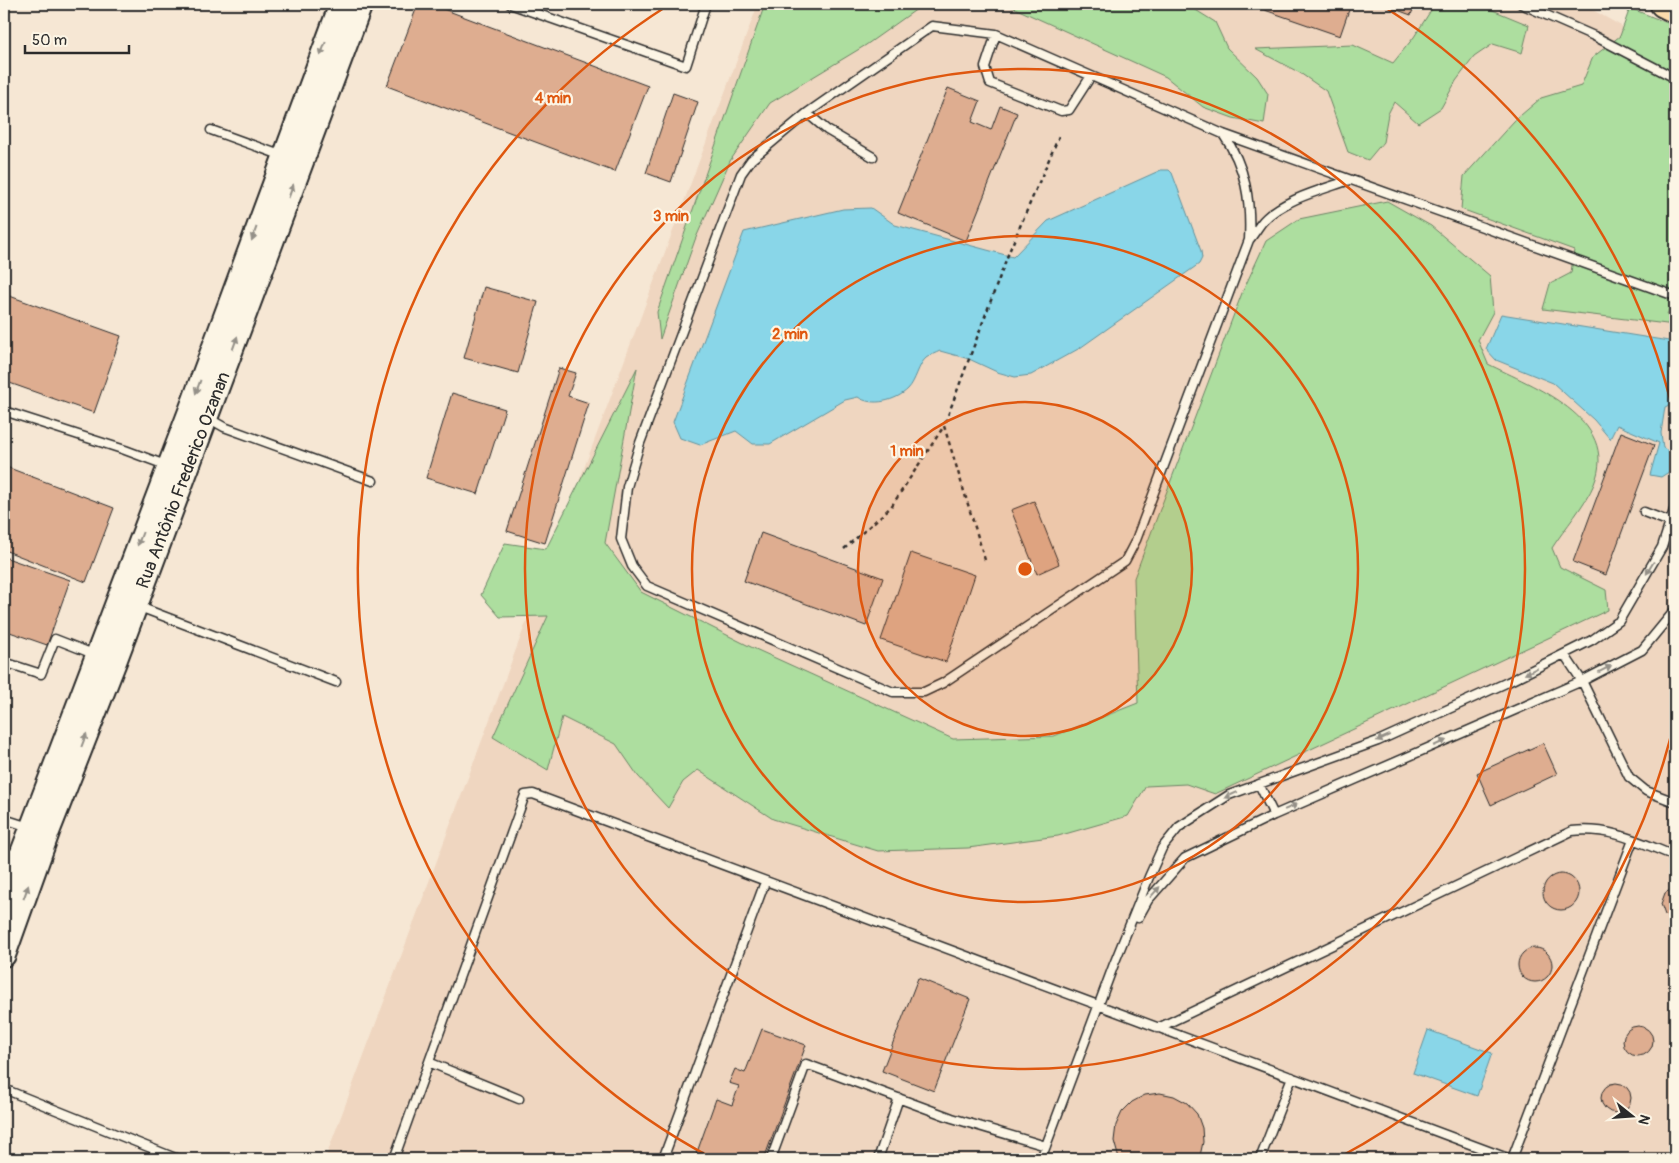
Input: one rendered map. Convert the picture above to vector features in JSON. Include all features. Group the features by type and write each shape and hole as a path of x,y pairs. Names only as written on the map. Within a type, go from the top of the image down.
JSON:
{"main road":[{"name":"Rua Antônio Frederico Ozanan","path":"198,414 283,156 341,4"},
{"name":"Rua Antônio Frederico Ozanan","path":"4,900 20,857 40,830 177,468 361,4"},
{"path":"1663,4 1675,10"},
{"name":"Rua Antônio Frederico Ozanan","path":"4,955 20,857"}],"lane":[{"path":"510,4 686,66 706,4"},
{"path":"1521,4 1594,36 1675,78"},
{"path":"1348,180 1302,197 1279,210 1264,220 1249,240 1136,540 1125,561 943,683 924,692 893,692 647,586 632,566 621,539 627,487 640,443 741,174 751,160 807,113 932,26 996,34 1223,134 1675,296"},
{"path":"996,34 984,67 990,83 1061,111 1069,110 1091,76"},
{"path":"807,113 827,130 874,157"},
{"path":"211,130 283,156"},
{"path":"1223,134 1234,149 1247,184 1251,211 1249,240"},
{"path":"4,411 177,468"},
{"path":"198,414 224,427 373,481"},
{"path":"1041,1159 1114,964 1162,848 1179,827 1229,795 1378,741 1508,682 1592,640 1620,620 1662,547 1672,523 1675,507"},
{"path":"1644,512 1672,523"},
{"path":"126,602 336,682"},
{"path":"1114,964 1148,900 1186,858 1274,815 1582,681 1642,650 1675,610"},
{"path":"4,662 41,674 55,639 106,657"},
{"path":"1564,654 1582,681 1628,778 1646,791 1675,802"},
{"path":"1259,784 1274,815"},
{"path":"394,1159 431,1063 525,795 533,794 1511,1159 1633,840"},
{"path":"4,820 40,830"},
{"path":"1158,1028 1572,830 1594,829 1626,836 1675,856"},
{"path":"663,1159 765,882"},
{"path":"431,1063 519,1099"},
{"path":"771,1159 806,1064 952,1118 1046,1146"},
{"path":"1260,1159 1292,1077"},
{"path":"4,1089 178,1159"},
{"path":"878,1159 900,1098"}],"path":[{"path":"844,549 891,507 944,426 1009,252 1059,136"},
{"path":"944,426 985,560"}],"shaded area":[{"path":"758,4 1582,4 1675,56 1675,1159 325,1159"}],"green space":[{"path":"765,4 924,4 866,45 770,103 730,161 695,240 660,339 657,312"},
{"path":"998,4 1186,4 1215,22 1227,48 1257,77 1268,94 1264,124 1233,118 1203,107 1166,77 1010,6"},
{"path":"1435,4 1478,4 1529,25 1522,53 1493,44 1474,57 1456,81 1441,108 1418,123 1394,102 1388,114 1383,142 1368,160 1348,152 1326,91 1300,73 1255,49 1353,45 1393,63 1414,37"},
{"path":"1630,8 1675,26 1675,298 1667,314 1675,325 1543,309 1550,284 1571,273 1574,250 1461,209 1464,176 1514,121 1541,98 1581,86 1593,57 1620,36"},
{"path":"1387,201 1431,226 1490,276 1493,312 1478,340 1488,364 1548,394 1568,408 1584,423 1595,440 1599,461 1594,484 1552,548 1560,567 1606,590 1608,610 1215,794 1186,784 1146,786 1128,816 1058,836 968,848 878,851 773,819 698,770 683,782 668,808 638,776 616,744 562,717 548,770 493,737 548,616 500,617 481,595 505,543 546,549 637,368 605,543 641,592 751,647 953,739 1054,736 1138,703 1134,578 1242,293 1266,241 1299,219"}],"water":[{"path":"1161,170 1169,170 1172,173 1202,258 1199,264 1080,348 1031,375 1015,377 997,372 969,359 940,351 926,358 911,386 897,397 877,402 870,402 858,397 845,400 770,444 753,444 736,431 700,445 680,438 673,422 744,232 843,209 871,208 895,225 1013,257 1048,221"},
{"path":"1501,314 1675,342 1675,402 1665,407 1661,433 1663,448 1670,452 1675,451 1675,468 1661,477 1650,475 1659,443 1617,425 1610,439 1594,420 1553,383 1496,360 1486,349"},
{"path":"1428,1030 1492,1053 1477,1096 1413,1073"}],"building":[{"path":"418,4 430,4 648,86 615,172 387,86"},
{"path":"1257,4 1351,4 1340,36 1256,7"},
{"path":"1381,4 1415,4 1411,15"},
{"path":"948,88 980,101 972,122 991,130 1000,106 1017,113 966,241 898,213"},
{"path":"673,93 698,102 671,182 646,173"},
{"path":"484,287 538,302 518,373 464,358"},
{"path":"4,294 121,336 94,413 4,381"},
{"path":"559,368 576,373 568,396 589,403 545,543 507,531"},
{"path":"452,393 505,409 478,494 426,478"},
{"path":"1621,432 1654,445 1606,575 1573,562"},
{"path":"4,466 114,508 86,582 4,550"},
{"path":"1034,501 1059,564 1037,574 1011,510"},
{"path":"761,533 883,578 866,626 744,581"},
{"path":"911,553 975,575 946,662 881,640"},
{"path":"4,557 70,580 47,645 4,630"},
{"path":"1543,743 1557,774 1491,805 1477,773"},
{"path":"1561,874 1573,880 1579,892 1573,904 1561,910 1549,904 1543,892 1549,880"},
{"path":"1675,887 1675,921 1665,915 1661,904 1665,893"},
{"path":"1535,948 1542,949 1547,953 1551,958 1551,972 1547,977 1542,981 1535,982 1528,981 1523,977 1519,972 1518,965 1519,958 1523,953 1528,949"},
{"path":"918,978 970,999 934,1091 882,1071"},
{"path":"1638,1026 1648,1031 1653,1041 1648,1051 1638,1056 1628,1051 1623,1041 1628,1031"},
{"path":"762,1029 806,1045 764,1159 708,1159 696,1155 716,1099 732,1105 739,1086 729,1083 735,1069 745,1073"},
{"path":"1616,1083 1627,1087 1631,1098 1627,1109 1616,1113 1605,1109 1601,1098 1605,1087"},
{"path":"1160,1093 1174,1096 1187,1103 1197,1114 1202,1128 1203,1142 1200,1156 1198,1159 1119,1159 1114,1141 1116,1125 1122,1112 1132,1102 1145,1095"}]}
